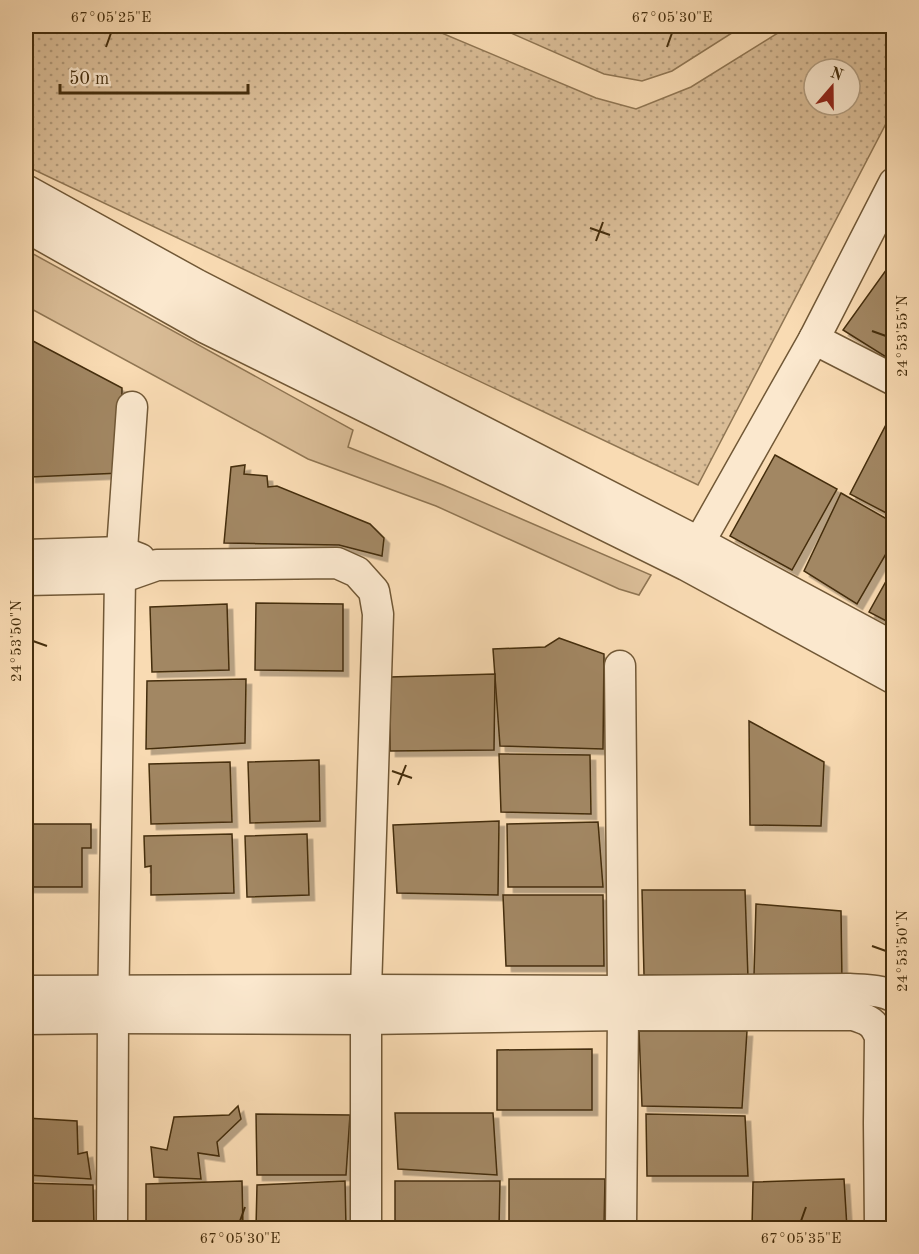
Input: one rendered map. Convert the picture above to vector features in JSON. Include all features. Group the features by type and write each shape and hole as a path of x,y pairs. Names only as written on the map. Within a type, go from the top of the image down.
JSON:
{"street":[{"path":"693,554 814,339 894,183"},
{"path":"26,192 693,554 894,677"},
{"path":"26,225 205,326 894,649"},
{"path":"814,339 894,380"},
{"path":"112,1228 113,1004 121,565 132,407"},
{"path":"26,555 121,565 338,563 357,572 374,591 378,614 366,990 366,1228"},
{"path":"26,580 121,565"},
{"path":"620,666 623,1003 621,1228"},
{"path":"26,991 113,1004 366,1020 849,989 875,991 894,997"},
{"path":"26,1019 113,1004 366,990 853,1015 867,1019 875,1026 880,1037 880,1228"}],"shaded area":[{"path":"26,26 425,26 596,98 636,109 691,87 789,26 893,26 893,110 698,485 26,166"},
{"path":"495,26 743,26 672,71 642,81 604,74"},
{"path":"26,250 353,430 348,447 443,485 651,575 639,595 619,589 436,506 308,459 26,306"}],"building":[{"path":"894,259 894,362 843,330"},
{"path":"33,341 122,388 121,473 30,477"},
{"path":"889,419 894,421 894,517 850,494"},
{"path":"775,455 837,489 792,570 730,536"},
{"path":"245,465 244,474 267,476 268,487 277,486 370,524 384,538 382,556 339,545 224,543 231,467"},
{"path":"841,493 894,523 894,540 857,604 804,571"},
{"path":"894,567 894,625 869,612"},
{"path":"256,603 343,604 343,671 255,670"},
{"path":"227,604 229,670 152,672 150,607"},
{"path":"559,638 604,654 603,749 500,746 493,649 545,647"},
{"path":"495,674 494,750 390,751 390,677"},
{"path":"246,679 245,743 146,749 147,681"},
{"path":"749,721 824,762 821,826 750,825"},
{"path":"499,754 590,755 591,814 501,812"},
{"path":"319,760 320,821 250,823 248,762"},
{"path":"230,762 232,822 151,824 149,764"},
{"path":"499,821 498,895 397,893 393,825"},
{"path":"598,822 603,887 508,887 507,824"},
{"path":"26,824 91,824 91,848 82,848 82,887 26,887"},
{"path":"232,834 234,893 151,895 151,866 145,867 144,836"},
{"path":"307,834 309,895 247,897 245,836"},
{"path":"642,890 745,890 748,978 644,975"},
{"path":"503,895 603,895 604,966 506,966"},
{"path":"756,904 841,911 842,982 754,975"},
{"path":"639,1031 747,1031 742,1108 642,1106"},
{"path":"592,1049 592,1110 497,1110 497,1050"},
{"path":"238,1106 241,1119 217,1142 219,1156 198,1153 201,1179 154,1177 151,1147 167,1150 174,1117 229,1115"},
{"path":"395,1113 493,1113 497,1175 398,1169"},
{"path":"256,1114 350,1115 346,1175 257,1175"},
{"path":"646,1114 745,1116 748,1176 647,1176"},
{"path":"26,1118 77,1121 78,1154 87,1152 91,1179 26,1175"},
{"path":"509,1179 605,1179 604,1228 509,1228"},
{"path":"844,1179 847,1228 752,1228 753,1182"},
{"path":"242,1181 243,1228 146,1228 146,1184"},
{"path":"345,1181 346,1228 256,1228 257,1185"},
{"path":"395,1181 500,1181 499,1228 395,1228"},
{"path":"26,1183 93,1185 94,1228 26,1228"}]}
